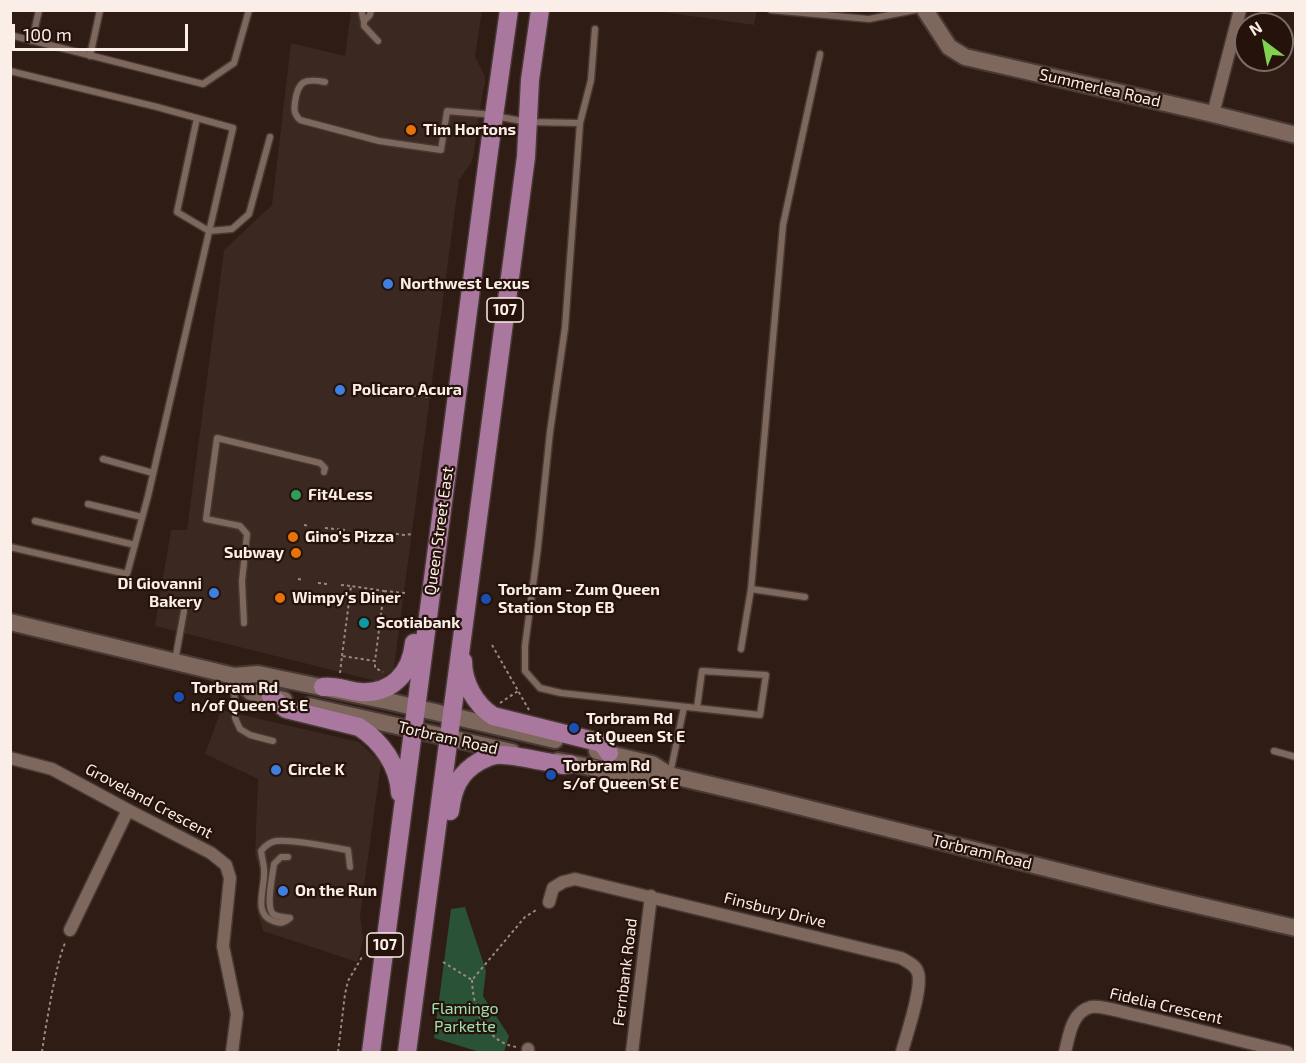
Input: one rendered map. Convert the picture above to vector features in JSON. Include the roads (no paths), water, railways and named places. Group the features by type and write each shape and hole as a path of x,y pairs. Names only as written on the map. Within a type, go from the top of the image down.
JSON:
{"main road":[{"name":"Queen Street East","path":"371,1053 509,10"},
{"name":"107","path":"407,1053 524,168 530,80 540,10"},
{"name":"Summerlea Road","path":"925,10 949,47 964,57 1296,135"},
{"path":"323,687 330,686 360,692 379,690 399,678 411,662 422,586 433,579"},
{"path":"465,609 468,620 462,664 474,698 483,710 493,716 602,743 609,753"},
{"name":"Torbram Road","path":"10,622 234,675 258,674 323,687 609,753 652,764 669,775 1296,928"},
{"name":"Torbram Road","path":"234,675 251,692 413,730 570,764 648,778 669,775"},
{"path":"271,697 286,709 359,727 370,734 386,752 398,780 400,790 396,832 399,838"},
{"path":"428,903 439,892 452,795 460,777 465,772 491,756 502,755 563,765 570,764"}],"street":[{"path":"1213,114 1240,10"},
{"name":"Groveland Crescent","path":"10,758 52,768 211,852 226,865 230,878 223,946 237,1014 232,1053"},
{"path":"70,930 128,810"},
{"name":"Finsbury Drive","path":"549,902 552,888 575,879 901,958 913,965 919,974 919,990 902,1053"},
{"name":"Fernbank Road","path":"632,1053 651,896"},
{"name":"Fidelia Crescent","path":"1065,1053 1072,1024 1090,1007 1143,1017 1287,1053"}],"lane":[{"path":"32,41 39,10"},
{"path":"90,56 100,10"},
{"path":"10,35 203,84 234,63 249,10"},
{"path":"362,10 365,20"},
{"path":"371,10 364,26 378,41"},
{"path":"771,10 869,19 915,10"},
{"path":"869,19 870,10"},
{"path":"595,29 591,80 580,123 565,328 550,432 525,646 525,671 540,688 561,693 760,715 766,675 702,671 697,708"},
{"path":"741,649 751,589 783,225 820,54"},
{"path":"10,71 233,128 153,473 127,573 10,547"},
{"path":"325,81 310,80 299,86 294,110 300,120 379,141 441,150 447,111 528,122 580,123"},
{"path":"197,118 177,212 209,231 232,229 249,214 270,138"},
{"path":"244,622 242,581 247,534 240,526 206,519 217,438 320,463 325,468 324,472"},
{"path":"103,459 153,473"},
{"path":"88,504 142,517"},
{"path":"36,521 135,545"},
{"path":"751,589 805,597"},
{"path":"175,662 184,611"},
{"path":"234,675 235,718 240,729 250,735 273,741"},
{"path":"669,775 684,707"},
{"path":"1274,752 1296,757"},
{"path":"288,857 281,857 274,864 269,904 270,911 275,915 290,918 280,924 269,920 262,912 261,899 265,872 261,852 266,845 277,841 294,842 348,850 350,867"}],"place":[{"name":"Tim Hortons","path":"411,130"},
{"name":"Northwest Lexus","path":"388,284"},
{"name":"Policaro Acura","path":"340,390"},
{"name":"Fit4Less","path":"296,495"},
{"name":"Gino's Pizza","path":"293,537"},
{"name":"Subway","path":"296,553"},
{"name":"Di Giovanni Bakery","path":"214,593"},
{"name":"Wimpy's Diner","path":"280,598"},
{"name":"Torbram - Zum Queen Station Stop EB","path":"486,599"},
{"name":"Scotiabank","path":"364,623"},
{"name":"Torbram Rd n/of Queen St E","path":"179,697"},
{"name":"Torbram Rd at Queen St E","path":"574,728"},
{"name":"Circle K","path":"276,770"},
{"name":"Torbram Rd s/of Queen St E","path":"551,775"},
{"name":"On the Run","path":"283,891"}],"park label":[{"name":"Flamingo Parkette","path":"465,1018"}]}
